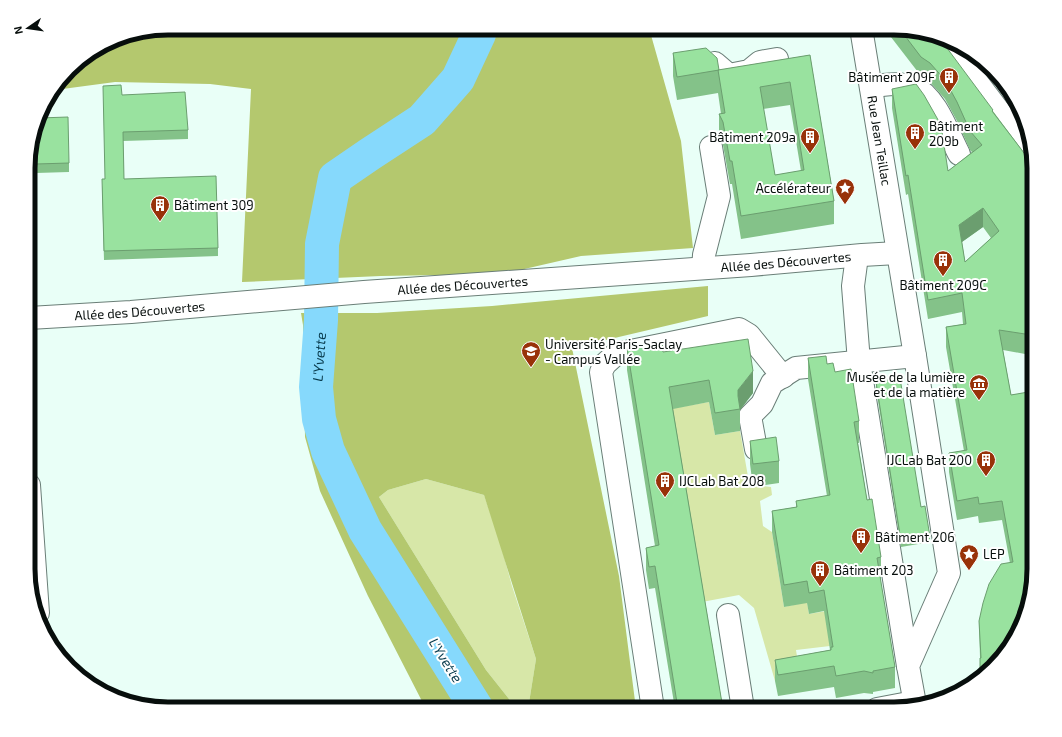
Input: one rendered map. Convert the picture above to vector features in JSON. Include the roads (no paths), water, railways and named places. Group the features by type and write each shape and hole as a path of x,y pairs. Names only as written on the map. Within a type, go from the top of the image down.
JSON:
{"street":[{"name":"Rue Jean Teillac","path":"862,35 949,573 908,666"},
{"path":"952,49 1024,143"},
{"path":"715,63 729,75 749,71 760,62 777,59"},
{"path":"871,87 888,84 900,84 920,91 929,98 959,154"},
{"path":"703,268 704,255 719,196 711,147"},
{"name":"Allée des Découvertes","path":"35,318 131,312 305,297 897,253"},
{"path":"857,256 853,286 859,362 914,700"},
{"path":"652,702 601,372 605,364 616,354 739,329 749,335 783,377"},
{"path":"756,450 750,416 762,404 772,383 796,368 915,356"},
{"path":"35,571 36,581"},
{"path":"728,616 742,702"}],"waterway":[{"name":"L'Yvette","path":"473,702 365,530 328,451 319,419 316,387 321,320 322,244 335,178 422,120 458,79 479,35"}],"place":[{"name":"Bâtiment 209F","path":"949,94"},
{"name":"Bâtiment 209b","path":"915,150"},
{"name":"Bâtiment 209a","path":"810,154"},
{"name":"Accélérateur","path":"845,205"},
{"name":"Bâtiment 309","path":"160,222"},
{"name":"Bâtiment 209C","path":"943,277"},
{"name":"Université Paris-Saclay - Campus Vallée","path":"531,368"},
{"name":"Musée de la lumière et de la matière","path":"979,401"},
{"name":"IJCLab Bat 200","path":"986,477"},
{"name":"IJCLab Bat 208","path":"665,498"},
{"name":"Bâtiment 206","path":"861,554"},
{"name":"LEP","path":"969,571"},
{"name":"Bâtiment 203","path":"820,587"}]}
